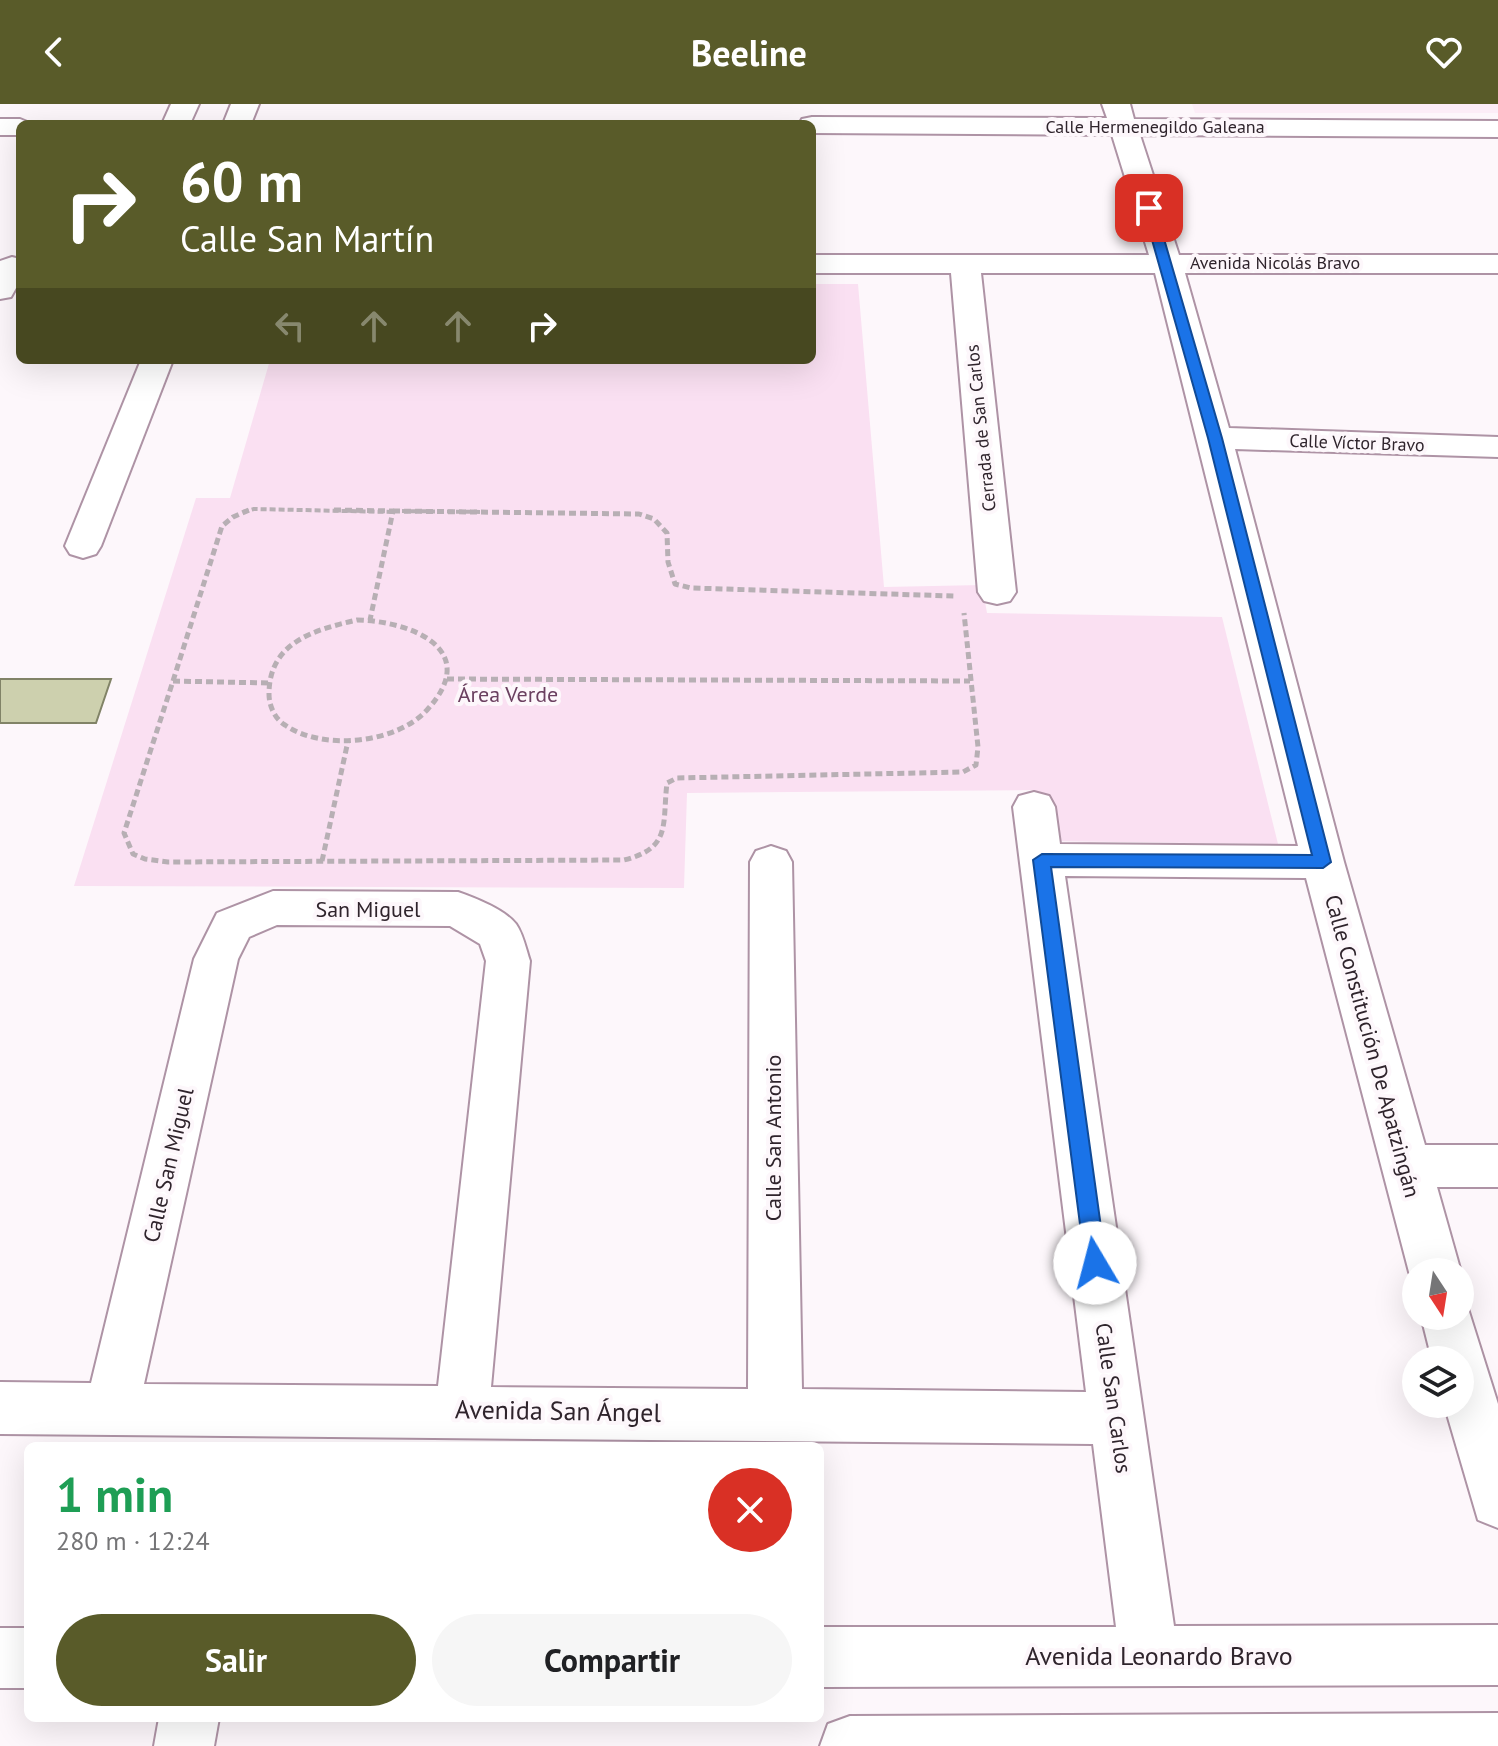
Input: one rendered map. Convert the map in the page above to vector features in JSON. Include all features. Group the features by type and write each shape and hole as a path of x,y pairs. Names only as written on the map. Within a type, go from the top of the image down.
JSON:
{"street":[{"name":"Calle Hermenegildo Galeana","path":"816,124 866,114 1119,115 1498,129"},
{"name":"Calle Constitución De Apatzingán","path":"1119,115 1167,263 1215,438 1323,862 1431,1258"},
{"name":"Avenida Nicolás Bravo","path":"816,264 1498,264"},
{"name":"Cerrada de San Carlos","path":"965,264 997,592"},
{"path":"83,546 155,364"},
{"name":"Calle Víctor Bravo","path":"1215,438 1498,447"},
{"name":"Calle San Carlos","path":"1034,807 1149,1656"},
{"path":"1042,860 1323,862"},
{"name":"Calle San Antonio","path":"771,862 775,1413"},
{"name":"San Miguel","path":"233,925 273,908 458,909 499,934 508,961 462,1410"},
{"name":"Calle San Miguel","path":"112,1408 216,959 233,925"},
{"path":"1405,1166 1498,1166"},
{"name":"Avenida San Ángel","path":"0,1408 1116,1418"},
{"path":"1474,1413 1498,1500"},
{"name":"Avenida Leonardo Bravo","path":"824,1657 1498,1655"},
{"path":"0,1658 24,1658"},
{"path":"184,1746 188,1722"},
{"path":"850,1746 1495,1744"}],"path":[{"path":"254,509 393,511 639,514 655,517 666,528 670,539 666,559 668,574 675,584 691,588 942,595 961,600 978,747 976,765 963,772 677,778 667,783 665,830 657,845 644,856 624,860 168,862 142,860 129,853 124,844 124,833 222,526 228,519 254,509"},
{"path":"370,620 393,511"},
{"path":"370,620 413,628 433,641 445,659 447,679 438,700 419,719 395,732 366,740 309,737 287,726 273,711 266,692 270,673 281,655 300,639 327,626 370,620"},
{"path":"447,679 970,681"},
{"path":"173,681 268,683"},
{"path":"322,862 348,741"}],"shaded area":[{"path":"1192,104 1498,104 1498,113 1195,113"}],"green space":[{"name":"Área Verde","path":"816,284 858,284 884,587 982,585 987,613 1222,617 1278,844 1039,841 1033,790 687,793 684,888 74,886 196,498 230,498 269,364 816,364"}],"building":[{"path":"0,679 111,679 96,723 0,723"}],"route":[{"path":"1095,1263 1042,860 1323,862 1215,438 1149,208"}]}
